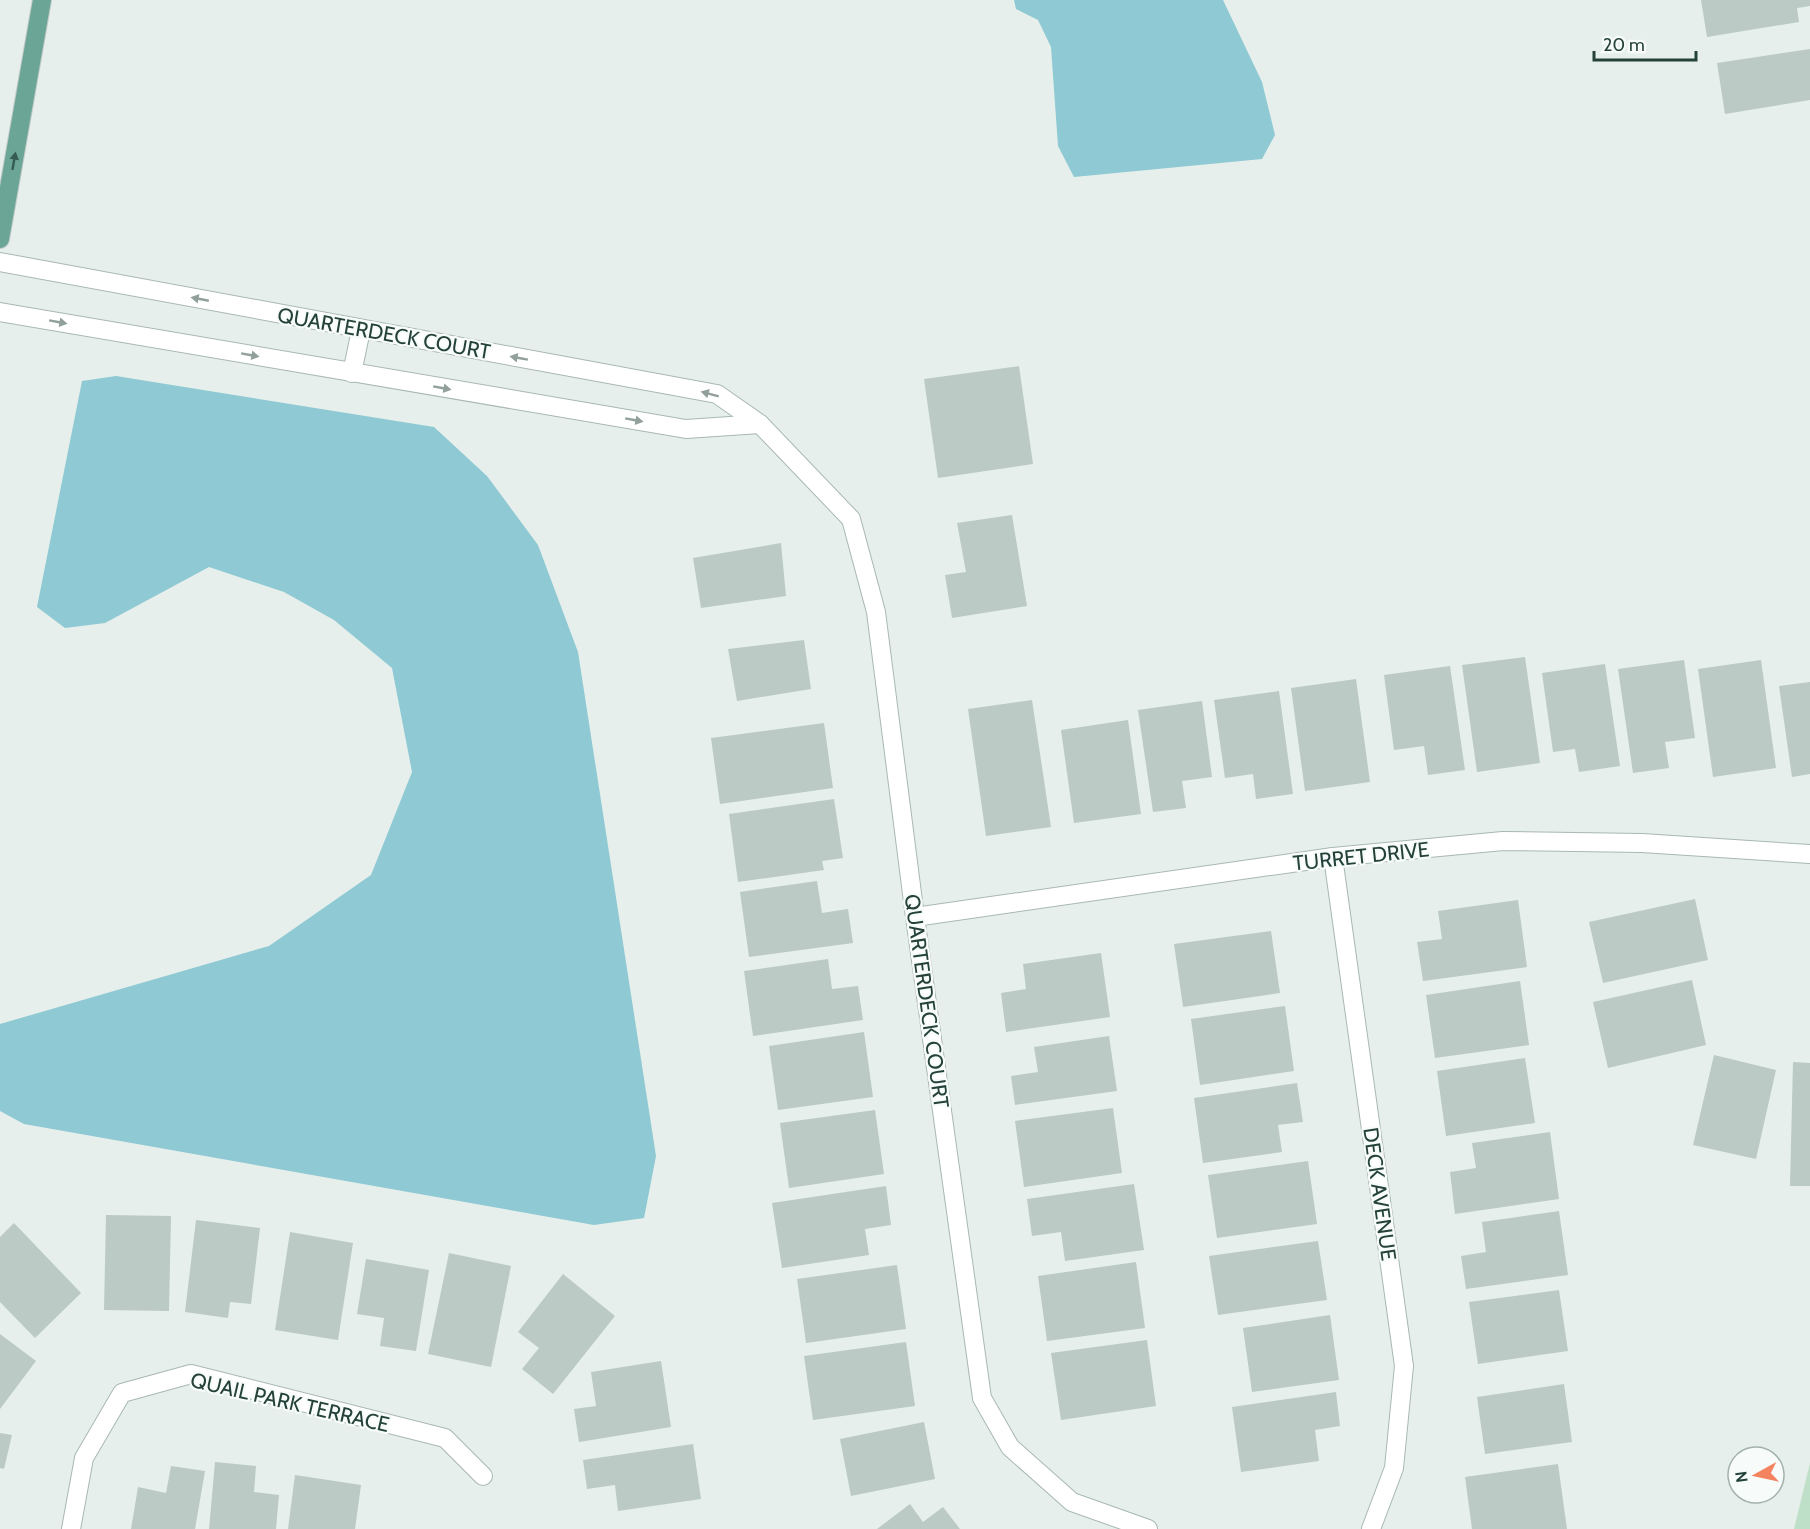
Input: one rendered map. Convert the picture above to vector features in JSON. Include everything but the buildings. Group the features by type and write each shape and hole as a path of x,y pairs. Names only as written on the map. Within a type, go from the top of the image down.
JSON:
{"main road":[{"path":"0,239 42,0"}],"street":[{"name":"QUARTERDECK COURT","path":"0,262 717,394 760,424 851,519 876,612 915,917 982,1398 1010,1447 1072,1502 1148,1529"},
{"name":"QUARTERDECK COURT","path":"0,312 686,429 760,424"},
{"path":"352,372 361,330"},
{"name":"TURRET DRIVE","path":"915,917 1333,857 1503,841 1642,843 1810,854"},
{"name":"DECK AVENUE","path":"1333,857 1404,1366 1394,1468 1371,1529"},
{"name":"QUAIL PARK TERRACE","path":"71,1529 84,1458 122,1393 191,1374 445,1438 483,1476"}],"green space":[{"path":"1810,1463 1810,1529 1794,1529"}],"water":[{"path":"1014,0 1223,0 1262,82 1275,135 1262,159 1074,177 1058,146 1051,47 1038,20 1016,9"},
{"path":"116,376 434,427 487,476 538,545 578,652 656,1156 644,1218 594,1225 24,1124 0,1111 0,1024 269,946 371,875 412,772 392,668 334,620 284,592 209,567 105,623 65,628 37,607 82,381"}]}
